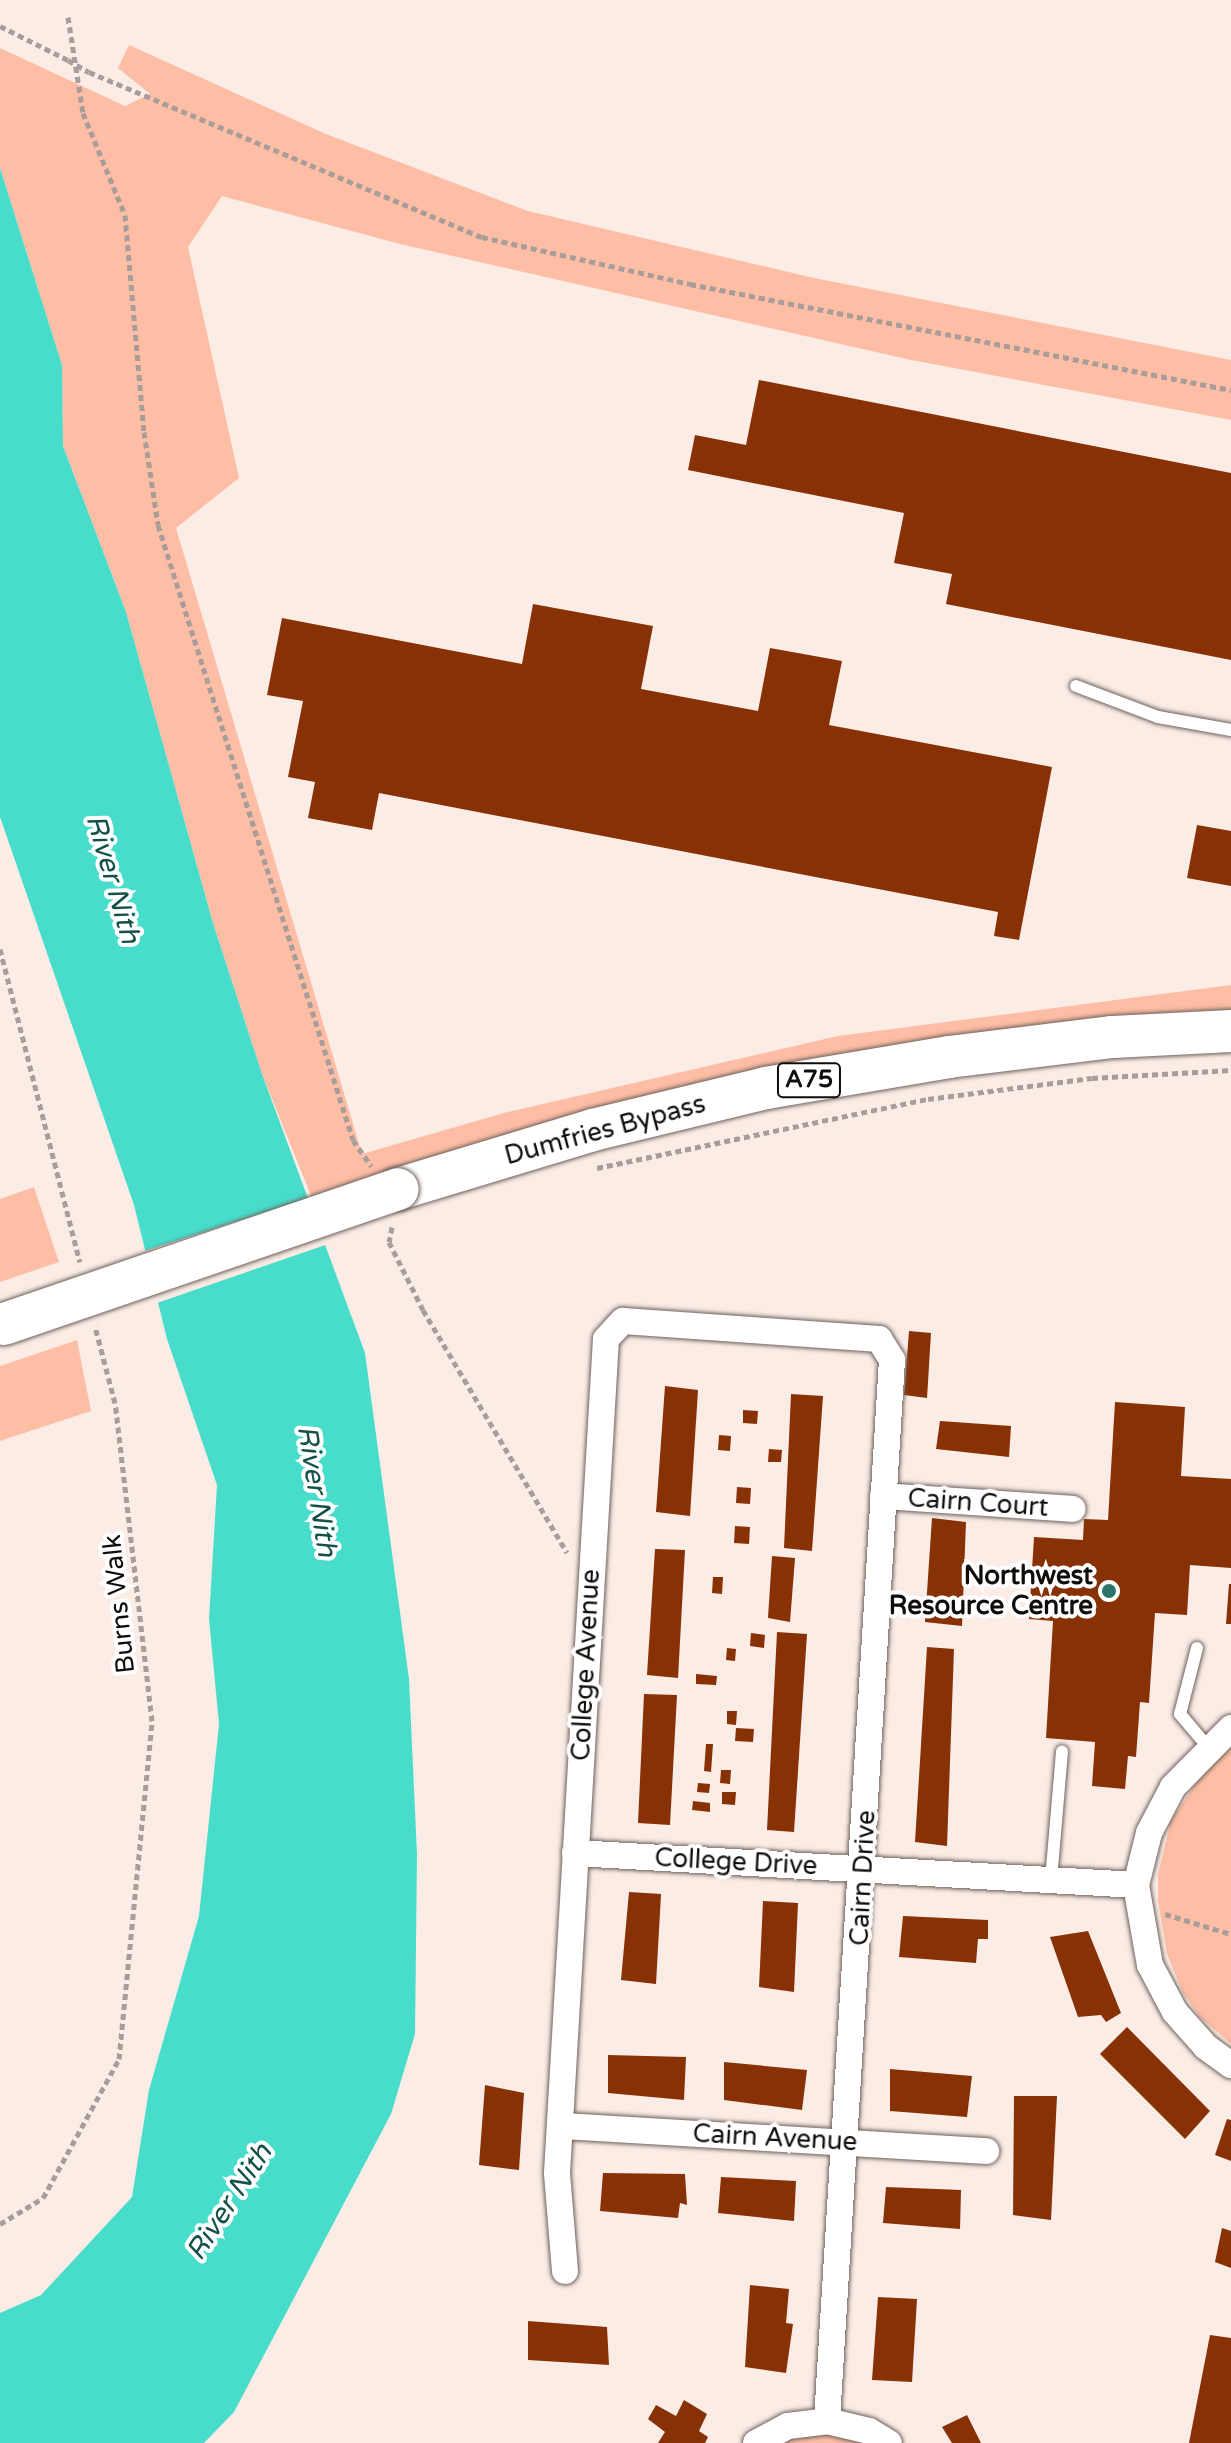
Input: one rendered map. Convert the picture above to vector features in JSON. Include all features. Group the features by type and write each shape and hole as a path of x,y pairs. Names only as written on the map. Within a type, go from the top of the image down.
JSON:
{"highway":[{"name":"Dumfries Bypass","path":"2,1324 388,1194 593,1130 766,1088 949,1057 1113,1037 1231,1031"}],"street":[{"name":"College Avenue","path":"565,2271 557,2173 564,2126 575,1853 606,1339 623,1321 879,1339"},
{"name":"Cairn Drive","path":"827,2421 892,1360 879,1339"},
{"name":"Cairn Court","path":"883,1496 1073,1509"},
{"path":"1231,1728 1208,1747 1160,1809 1136,1895 1150,1965 1175,2012 1206,2047 1231,2065"},
{"name":"College Drive","path":"575,1853 1051,1880 1136,1895"},
{"name":"Cairn Avenue","path":"564,2126 986,2151"},
{"path":"756,2443 788,2426 827,2421 869,2431 889,2443"}],"lane":[{"path":"1076,686 1158,717 1231,730"},
{"path":"1197,1648 1180,1714 1208,1747"},
{"path":"1051,1880 1062,1751"}],"path":[{"path":"68,17 83,113 125,215 144,432 158,525 353,1140 388,1194 389,1242 423,1310 557,1543 591,1581"},
{"path":"0,26 89,72 482,237 690,284 1231,390"},
{"path":"0,949 83,1276"},
{"path":"581,1171 928,1099 1092,1078 1231,1070"},
{"name":"Burns Walk","path":"0,2224 43,2198 119,2059 152,1721 115,1403 93,1319"},
{"path":"1136,1895 1231,1934"}],"shaded area":[{"path":"129,45 326,134 528,211 814,278 1231,360 1231,420 911,360 400,244 222,196 188,247 239,478 176,528 362,1154 504,1113 838,1036 1231,985 1231,1010 1186,1014 312,1198 262,1074 213,923 126,612 63,446 62,365 0,168 0,48 125,106 150,94 118,68"},
{"path":"34,1187 59,1262 0,1282 0,1199"},
{"path":"77,1340 91,1411 0,1441 0,1366"},
{"path":"1231,1748 1231,2044 1200,2017 1183,1993 1167,1954 1158,1901 1158,1874 1171,1821 1204,1771"},
{"path":"819,2430 866,2443 774,2443"}],"water":[{"name":"River Nith","path":"0,168 62,365 63,446 126,612 213,923 262,1074 365,1353 409,1679 417,1854 415,2034 391,2114 234,2412 204,2443 0,2443 0,2313 41,2295 132,2197 149,2090 199,1916 219,1724 209,1619 217,1485 167,1339 134,1205 0,817"}],"pier":[{"path":"315,1196 331,1243 154,1304 141,1252"}],"building":[{"path":"759,380 1231,473 1231,660 946,604 952,574 894,563 904,513 688,470 695,435 746,445"},
{"path":"533,604 653,626 641,689 758,711 770,648 842,661 829,725 1052,767 1019,940 994,936 998,912 379,793 372,830 308,818 315,782 288,777 303,701 267,695 282,618 522,664"},
{"path":"1197,825 1231,831 1231,886 1187,878"},
{"path":"909,1331 931,1333 927,1398 904,1395"},
{"path":"665,1386 698,1390 690,1516 656,1512"},
{"path":"791,1394 823,1396 812,1551 784,1548"},
{"name":"Northwest Resource Centre","path":"1115,1402 1185,1407 1181,1476 1231,1479 1231,1568 1190,1565 1187,1615 1155,1613 1149,1703 1140,1702 1136,1757 1128,1756 1125,1789 1092,1786 1095,1742 1046,1738 1053,1621 1029,1619 1034,1537 1083,1540 1084,1519 1108,1520"},
{"path":"743,1410 758,1411 757,1424 743,1423"},
{"path":"940,1421 1011,1426 1009,1457 936,1449"},
{"path":"719,1435 731,1436 730,1451 718,1450"},
{"path":"769,1449 782,1450 781,1462 768,1462"},
{"path":"737,1487 751,1488 750,1504 736,1503"},
{"path":"932,1518 966,1522 962,1626 925,1622"},
{"path":"735,1526 750,1527 749,1544 734,1543"},
{"path":"655,1549 685,1550 678,1678 647,1675"},
{"path":"772,1556 795,1558 790,1622 768,1618"},
{"path":"713,1577 723,1577 722,1594 712,1593"},
{"path":"1229,1584 1231,1624 1226,1624"},
{"path":"777,1632 807,1634 794,1832 767,1830"},
{"path":"751,1633 765,1635 764,1648 750,1646"},
{"path":"927,1647 954,1649 947,1846 915,1842"},
{"path":"727,1648 736,1649 735,1661 726,1660"},
{"path":"696,1674 717,1676 716,1685 696,1684"},
{"path":"644,1694 677,1695 670,1825 638,1823"},
{"path":"727,1711 737,1711 736,1725 727,1724"},
{"path":"736,1728 754,1729 753,1742 735,1741"},
{"path":"706,1744 713,1744 711,1772 704,1771"},
{"path":"721,1770 731,1770 730,1784 720,1783"},
{"path":"698,1783 710,1784 709,1793 697,1792"},
{"path":"722,1792 736,1792 735,1805 722,1804"},
{"path":"693,1801 710,1803 710,1812 692,1810"},
{"path":"629,1892 661,1894 656,1984 621,1980"},
{"path":"763,1901 798,1903 794,1992 759,1987"},
{"path":"903,1916 988,1920 988,1939 978,1939 976,1963 899,1957"},
{"path":"1088,1931 1121,2013 1106,2022 1101,2015 1078,2017 1050,1937"},
{"path":"1127,2027 1210,2111 1185,2139 1100,2054"},
{"path":"608,2055 686,2057 684,2100 608,2093"},
{"path":"724,2062 807,2070 802,2110 724,2100"},
{"path":"890,2069 972,2076 967,2117 890,2111"},
{"path":"485,2085 524,2093 519,2170 479,2165"},
{"path":"1014,2096 1057,2096 1051,2220 1013,2215"},
{"path":"1227,2119 1231,2120 1231,2161 1215,2155"},
{"path":"603,2173 685,2174 687,2205 680,2203 678,2218 600,2211"},
{"path":"721,2177 796,2181 794,2221 718,2213"},
{"path":"886,2187 961,2190 960,2229 883,2223"},
{"path":"1222,2228 1231,2231 1231,2268 1215,2262"},
{"path":"750,2285 789,2289 786,2323 793,2324 786,2373 745,2367"},
{"path":"878,2297 917,2299 912,2382 872,2380"},
{"path":"528,2321 607,2327 609,2365 528,2360"},
{"path":"1210,2335 1231,2338 1231,2443 1189,2443"},
{"path":"684,2400 707,2414 699,2431 708,2437 705,2443 658,2443 665,2432 648,2419 656,2405 676,2416"},
{"path":"967,2415 981,2443 952,2443 942,2427"}],"place":[{"name":"Northwest Resource Centre","path":"1109,1591"}]}
